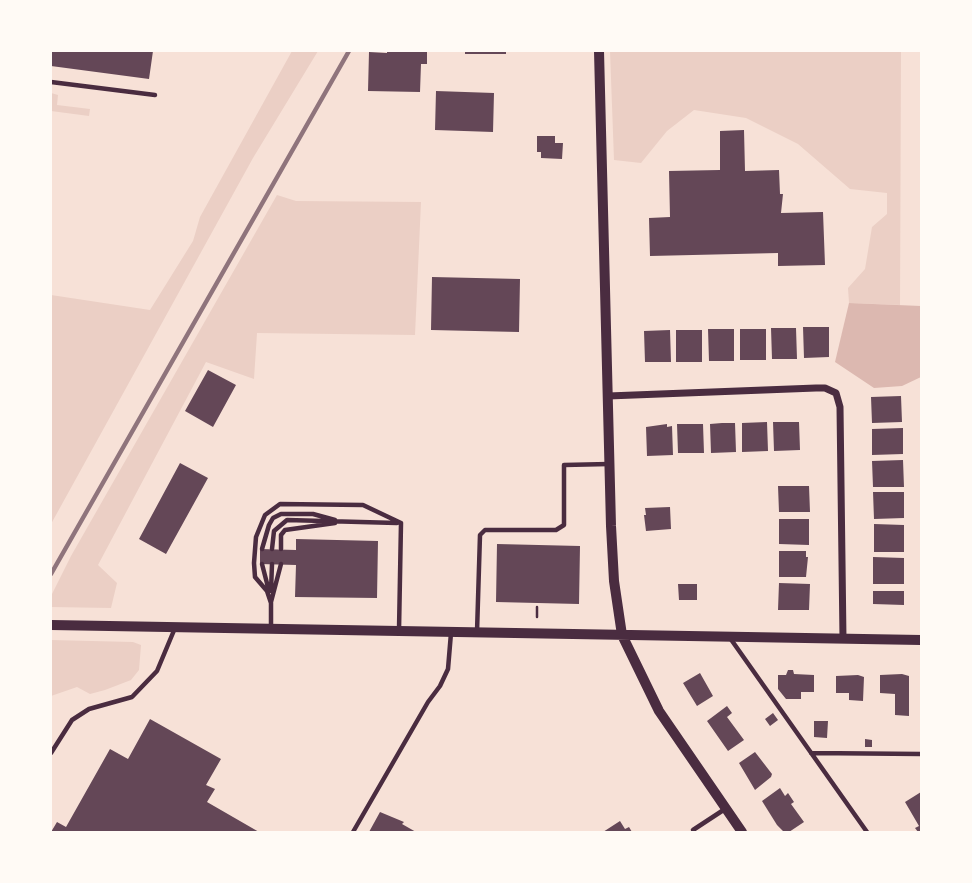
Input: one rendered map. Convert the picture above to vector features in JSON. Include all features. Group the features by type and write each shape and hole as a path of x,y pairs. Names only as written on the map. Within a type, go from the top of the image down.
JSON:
{"street":[{"path":"599,51 614,581 622,635 659,711 742,832"},
{"path":"608,396 816,388 825,388 835,393 840,407 843,639"},
{"path":"51,625 921,640"}],"lane":[{"path":"51,82 155,95"},
{"path":"477,632 480,535 485,530 556,530 564,526 564,465 610,464"},
{"path":"271,603 267,591 255,577 254,550 265,515 280,504 363,505 401,523"},
{"path":"262,549 269,524 281,514 313,514 339,522"},
{"path":"272,549 274,531 287,520 401,523"},
{"path":"281,549 281,536 285,530 292,527 321,527 339,522"},
{"path":"399,631 401,523"},
{"path":"262,564 271,603"},
{"path":"271,629 272,564"},
{"path":"271,603 281,564"},
{"path":"51,753 72,720 89,709 132,696 157,671 175,627"},
{"path":"353,832 440,686 448,669 451,632"},
{"path":"729,637 867,832"},
{"path":"811,753 921,754"},
{"path":"693,831 725,809"}],"path":[{"path":"537,607 537,617"}],"shaded area":[{"path":"292,51 318,51 253,158 51,524 51,295 150,310 193,241 200,217"},
{"path":"610,51 901,51 900,305 849,303 848,288 865,269 872,227 887,214 887,193 850,189 798,144 746,118 694,110 667,131 641,163 614,160"},
{"path":"51,93 58,95 57,105 90,109 89,116 51,111"},
{"path":"277,195 296,201 421,202 415,335 257,333 254,379 206,362 98,565 117,583 111,608 51,607 51,596 71,556"},
{"path":"849,303 921,306 921,377 902,386 874,388 835,362"},
{"path":"51,640 133,642 141,645 139,670 131,680 105,690 90,694 77,687 51,696"}],"building":[{"path":"51,51 153,51 149,79 51,66"},
{"path":"427,51 427,64 421,64 420,92 368,91 369,52"},
{"path":"465,51 506,51 506,54 465,54"},
{"path":"436,91 494,93 493,132 435,130"},
{"path":"744,130 745,171 779,170 780,194 783,194 781,213 823,212 825,265 778,266 778,253 650,256 649,218 670,217 669,171 720,170 720,131"},
{"path":"537,136 555,136 555,143 563,143 562,159 541,158 541,152 537,152"},
{"path":"432,277 520,279 519,332 431,330"},
{"path":"803,327 829,327 829,357 804,358"},
{"path":"771,328 796,328 797,359 772,359"},
{"path":"708,329 734,329 734,361 709,361"},
{"path":"740,329 766,329 766,360 740,360"},
{"path":"670,330 671,362 645,362 644,331"},
{"path":"676,330 702,330 702,362 676,362"},
{"path":"208,370 236,385 213,427 185,411"},
{"path":"901,396 902,422 872,423 871,397"},
{"path":"767,422 768,451 742,452 742,423"},
{"path":"773,422 799,422 800,450 774,451"},
{"path":"735,423 736,452 711,453 710,424"},
{"path":"667,424 667,427 672,426 673,455 647,456 646,427"},
{"path":"677,424 703,424 704,453 678,453"},
{"path":"903,428 903,454 872,455 872,429"},
{"path":"903,460 904,487 873,487 872,461"},
{"path":"180,463 208,478 166,554 139,539"},
{"path":"778,486 809,486 810,512 779,512"},
{"path":"873,492 904,492 904,518 874,519"},
{"path":"670,507 671,529 646,531 645,508"},
{"path":"779,519 809,519 809,545 779,544"},
{"path":"874,524 904,525 904,552 874,552"},
{"path":"296,539 378,541 377,598 295,597 296,565 260,564 260,549 296,550"},
{"path":"497,544 580,546 579,604 496,602"},
{"path":"779,551 806,551 806,577 779,577"},
{"path":"873,557 904,558 904,584 873,584"},
{"path":"779,583 810,584 809,610 778,610"},
{"path":"678,584 697,584 697,600 679,600"},
{"path":"873,591 904,591 904,605 873,604"},
{"path":"788,670 793,670 794,674 814,675 814,692 801,692 801,699 786,699 778,689 778,675 786,675"},
{"path":"700,673 713,696 697,706 683,683"},
{"path":"880,675 909,676 909,716 895,715 895,694 880,693"},
{"path":"836,676 864,677 863,701 849,700 849,693 836,693"},
{"path":"727,706 732,713 727,717 744,740 728,751 707,721"},
{"path":"773,713 778,720 770,726 765,719"},
{"path":"150,719 221,759 206,785 215,789 207,802 259,832 51,832 57,822 66,827 110,749 128,759"},
{"path":"814,721 828,721 827,738 814,737"},
{"path":"865,739 872,740 872,747 865,747"},
{"path":"755,752 772,774 755,790 739,763"},
{"path":"780,788 785,796 788,793 794,802 791,804 804,822 789,832 784,832 777,825 762,801"},
{"path":"921,792 921,832 918,832 915,828 919,826 905,802"},
{"path":"380,812 404,822 402,824 416,832 369,832"},
{"path":"620,821 625,829 629,827 632,832 603,832"}],"railway":[{"path":"51,574 349,51"}]}
